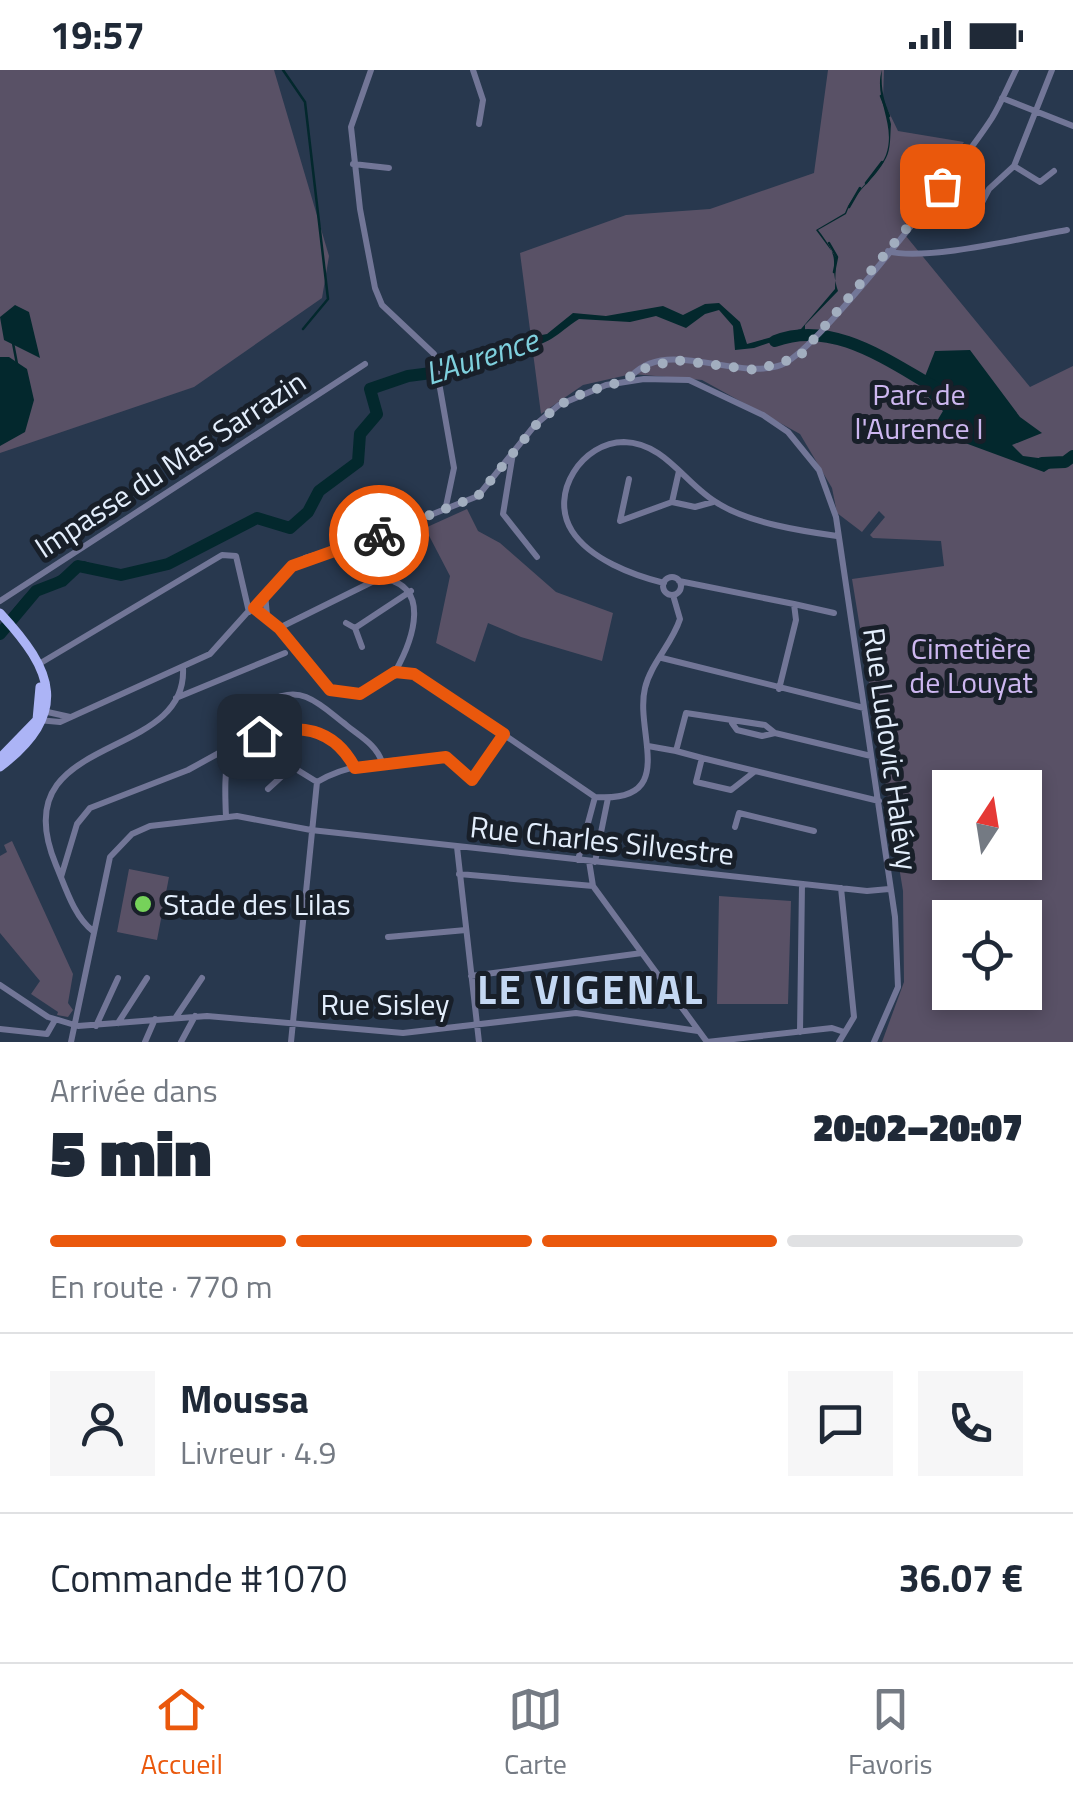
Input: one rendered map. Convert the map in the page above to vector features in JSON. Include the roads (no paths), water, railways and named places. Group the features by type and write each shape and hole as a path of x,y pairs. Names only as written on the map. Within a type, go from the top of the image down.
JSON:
{"main road":[{"path":"0,767 32,740 41,715 39,664 20,634 4,618"},
{"path":"0,758 41,715"}],"street":[{"path":"371,70 351,127 353,164 375,288 392,318 434,354 454,468 446,508"},
{"path":"473,70 483,100 479,124"},
{"path":"41,715 71,718 184,668 210,654 265,594 306,558 368,540 478,496 513,452 559,405 586,392 627,380 635,371 658,362 766,368 799,357 964,158 1016,70"},
{"path":"977,212 989,189 1014,166 1052,70"},
{"path":"1002,98 1073,126"},
{"path":"353,164 389,168"},
{"path":"1014,166 1040,182 1054,171"},
{"path":"888,251 898,254 951,248 1067,230"},
{"path":"659,378 675,360"},
{"path":"658,362 659,378"},
{"name":"Impasse du Mas Sarrazin","path":"0,601 365,364"},
{"name":"Rue Ludovic Halévy","path":"627,380 689,380 720,392 788,432 819,470 836,517 891,870 888,889 896,916 898,987 874,1042"},
{"path":"664,582 592,553 572,530 565,500 568,482 588,454 620,442 655,450 714,502 734,512 838,536"},
{"path":"513,452 504,514 537,557"},
{"path":"672,502 679,471"},
{"path":"629,479 620,521 672,502 695,507 714,502"},
{"path":"39,664 222,555 236,556 251,610"},
{"path":"664,582 672,577 834,612"},
{"path":"251,610 266,615 279,628 330,690 360,694 395,672 404,656 417,606 411,591 397,580 380,578 279,628"},
{"path":"673,595 680,589 679,580"},
{"path":"664,582 667,593 673,595"},
{"path":"355,628 411,591"},
{"path":"265,594 266,615"},
{"path":"404,656 414,674 595,796 608,798 632,792 648,771 645,688 680,619 673,595"},
{"path":"779,690 796,620 794,604"},
{"path":"346,622 355,628 362,647"},
{"path":"174,698 285,653"},
{"path":"661,658 864,708"},
{"path":"93,931 82,920 43,837 40,820 44,801 56,782 158,720 184,680 184,668"},
{"path":"395,672 414,674"},
{"path":"226,816 228,748 234,731 254,708 280,696 304,696 316,702 378,750 382,762"},
{"path":"676,751 686,714 732,724 740,720 765,725 774,733 871,756"},
{"path":"253,741 288,726 307,728 328,736 355,768"},
{"path":"234,731 316,782"},
{"path":"316,782 382,762 446,757 472,780 504,734"},
{"path":"648,746 879,801"},
{"path":"61,877 77,824 90,808 188,770 228,748"},
{"path":"702,758 696,782 731,790 754,772"},
{"path":"268,789 292,766"},
{"path":"291,1042 316,782"},
{"path":"578,860 595,796"},
{"path":"608,798 592,862 592,886 707,1042 775,1038 800,1032 844,1032"},
{"path":"735,827 738,813 814,831"},
{"name":"Rue Charles Silvestre","path":"72,1042 110,857 120,844 150,826 226,816 457,848 841,888 888,889"},
{"path":"457,848 479,1042"},
{"path":"459,874 592,886"},
{"path":"800,1032 802,884"},
{"path":"839,1042 854,1017 841,888"},
{"path":"388,937 466,930"},
{"path":"471,976 642,953"},
{"path":"96,1026 118,978"},
{"path":"118,1024 146,978"},
{"path":"176,1018 202,978"},
{"path":"0,986 55,1020 48,1034 0,1029"},
{"name":"Rue Sisley","path":"55,1020 96,1026 195,1016 403,1033 576,1013 684,1033 698,1031"},
{"path":"182,1042 195,1016"},
{"path":"144,1042 155,1020"}],"water":[{"path":"882,70 891,124 889,150 881,166 854,198 846,214 818,230 831,251 816,230 845,213 854,197 886,155 889,133 880,91"},
{"path":"835,280 838,291 805,325 805,330 814,335 798,333 754,348 735,350 733,326 719,310 705,314 686,328 656,316 630,322 579,319 542,343 513,346 486,362 443,376 442,370 510,341 547,334 573,313 606,316 663,306 683,315 705,304 719,303 740,322 747,344 801,329 835,289"},
{"path":"15,305 29,312 40,358 4,340 0,317"},
{"path":"970,350 1020,417 1042,433 1012,445 1023,456 1061,461 1044,472 957,440 937,421 943,411 920,389 935,351"},
{"path":"0,357 9,357 27,369 34,400 25,432 0,446"},
{"path":"432,371 370,389 370,397 367,387"},
{"path":"374,416 360,434 356,462 358,434"},
{"path":"356,462 351,469 311,501 317,489"},
{"path":"262,514 288,526 302,514 290,528 257,518 168,564 121,575 79,566 33,594 12,618 8,615 25,595 84,561 120,574 166,563 249,517"}],"waterway":[{"path":"283,70 305,102 328,299 303,329"},
{"path":"881,96 889,116"},
{"path":"866,183 882,162"},
{"path":"849,207 860,188"},
{"path":"829,243 837,257 834,272"},
{"name":"L'Aurence","path":"775,341 817,335 838,339 879,355 936,388"},
{"path":"13,343 17,364"},
{"name":"L'Aurence","path":"0,634 36,591 62,581 78,566 121,575 168,564 257,518 290,528 308,512 319,491 358,462 360,434 377,414 370,389 408,376 447,371"},
{"name":"L'Aurence","path":"1042,463 1065,462 1073,456"}],"place":[{"name":"Stade des Lilas","path":"143,904"}],"district":[{"name":"LE VIGENAL","path":"591,989"}],"park label":[{"name":"Parc de l'Aurence I","path":"919,411"},
{"name":"Cimetière de Louyat","path":"971,665"}]}
